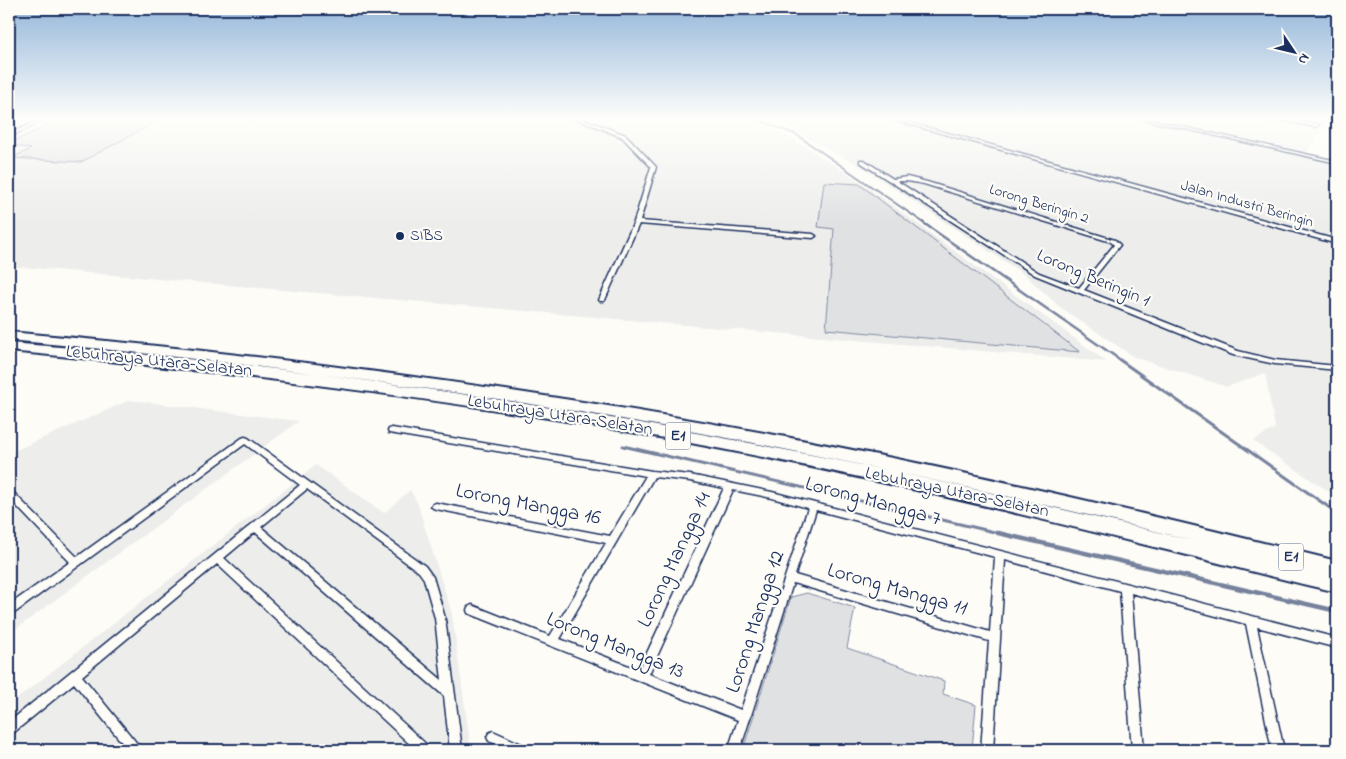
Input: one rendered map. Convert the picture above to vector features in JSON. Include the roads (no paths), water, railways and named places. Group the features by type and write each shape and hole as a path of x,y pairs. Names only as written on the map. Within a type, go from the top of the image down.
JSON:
{"highway":[{"name":"Lebuhraya Utara–Selatan","path":"9,336 195,354 388,378 698,426 1001,488 1337,569"},
{"name":"Lebuhraya Utara–Selatan","path":"9,347 197,365 354,385 512,407 642,429 988,499 1337,584"}],"street":[{"path":"602,300 637,222 654,166 641,153"},
{"name":"Jalan Industri Beringin","path":"1017,153 1337,242"},
{"path":"1298,153 1337,162"},
{"name":"Lorong Beringin 1","path":"862,161 895,180 1028,270 1236,353 1275,362 1337,368"},
{"name":"Lorong Beringin 2","path":"895,180 907,179 925,183 1113,241 1117,245 1080,291"},
{"path":"637,222 813,236"},
{"name":"Lorong Mangga 7","path":"392,431 730,486 813,505 1337,643"},
{"path":"9,611 245,440 422,569 428,577 440,618 456,750"},
{"path":"553,641 652,474"},
{"path":"9,729 306,485"},
{"name":"Lorong Mangga 14","path":"642,677 730,486"},
{"path":"9,493 76,562"},
{"name":"Lorong Mangga 12","path":"734,750 813,505"},
{"name":"Lorong Mangga 16","path":"436,506 613,540"},
{"path":"255,527 449,694"},
{"path":"986,750 1000,554"},
{"path":"217,558 424,750"},
{"name":"Lorong Mangga 11","path":"790,578 994,638"},
{"path":"1125,587 1138,750"},
{"name":"Lorong Mangga 13","path":"472,610 745,717"},
{"path":"1250,620 1278,750"},
{"path":"75,675 135,750"},
{"path":"493,737 522,750"}],"waterway":[{"path":"824,153 924,223"},
{"path":"922,222 1119,359"},
{"path":"1117,358 1337,513"},
{"path":"623,446 1003,534"},
{"path":"998,533 1337,611"}],"place":[{"name":"SIBS","path":"400,236"}]}
